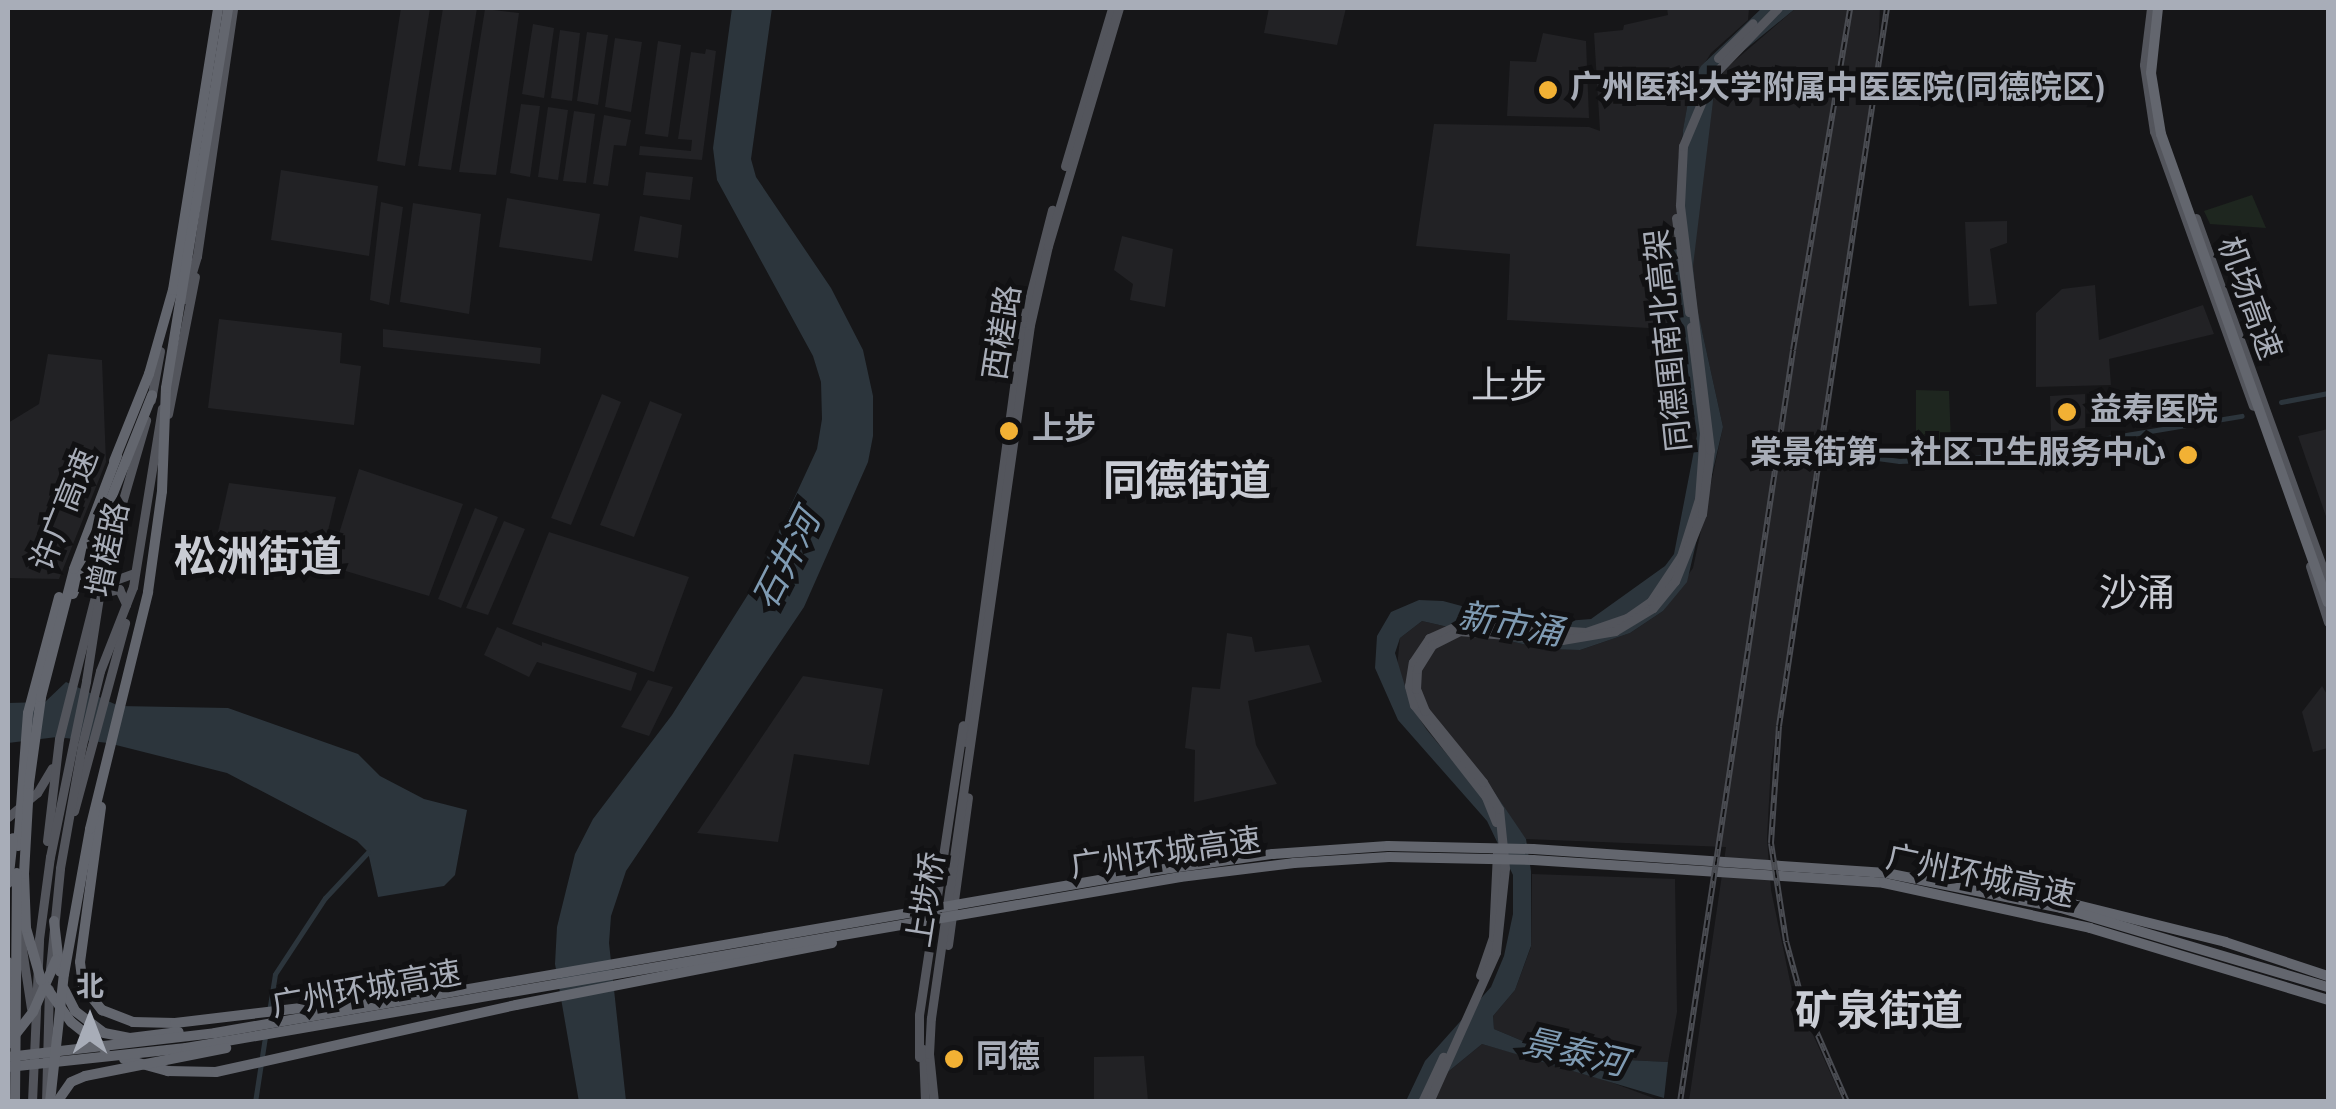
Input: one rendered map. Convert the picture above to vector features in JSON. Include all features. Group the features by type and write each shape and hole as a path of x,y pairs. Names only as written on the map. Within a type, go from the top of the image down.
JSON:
{"highway":[{"name":"许广高速","path":"10,1101 20,777 28,713 46,638 76,546 150,374 173,290 216,8"},
{"path":"51,1102 64,974 84,863 148,592 162,491 166,388 231,8"},
{"name":"机场高速","path":"2158,8 2151,74 2161,134 2328,602"},
{"path":"60,618 113,502 152,395"},
{"path":"117,456 60,618 32,754 24,911 34,962 48,991 71,1022 109,1051 159,1070 216,1072 689,961"},
{"path":"108,760 80,971 91,998 116,1018 175,1024 460,991"},
{"path":"9,879 20,777"},
{"name":"广州环城高速","path":"8,1056 168,1040 460,991 689,961 1157,870 1352,853 1548,850 1854,869 1953,883 2127,926 2328,987"},
{"name":"广州环城高速","path":"8,1067 142,1054 1226,870 1352,853 1884,882 2090,928 2328,1002"},
{"path":"8,1044 47,987 84,863"},
{"path":"1953,883 2096,907 2328,976"},
{"path":"54,922 65,993 75,1011 95,1029 112,1036 138,1037 201,1029 238,1016"},
{"path":"8,959 8,1032"},
{"path":"51,1102 71,1082 85,1076 368,1017"}],"main road":[{"name":"增槎路","path":"32,1102 37,964 46,879 91,682 104,565 152,395 216,8"},
{"name":"增槎路","path":"91,682 133,586 150,479 196,256 231,8"},
{"name":"西槎路","path":"960,789 1026,308 1116,8"},
{"name":"西槎路","path":"960,789 972,735 1036,294 1116,8"},
{"name":"同德围南北高架","path":"1426,1102 1490,950 1498,839 1486,797 1414,705 1410,670 1429,638 1460,624 1557,633 1615,624 1651,601 1672,573 1697,512 1704,445 1674,201 1677,145 1687,114 1716,62 1770,8"},
{"name":"同德围南北高架","path":"1426,1102 1496,952 1502,921 1504,853 1503,825 1494,799 1424,711 1416,689 1418,669 1432,645 1459,631 1562,640 1615,631 1652,608 1682,569 1702,514 1710,450 1680,205 1683,146 1713,75 1778,8"},
{"path":"2158,8 2158,97 2168,141 2328,582"},
{"path":"2158,8 2145,52 2147,100 2194,248 2328,622"},
{"path":"2194,248 2200,242 2206,244"},
{"path":"150,479 188,332 196,256"},
{"path":"174,270 180,278 191,276"},
{"path":"104,565 115,580 127,579 136,571"},
{"path":"37,964 59,739 101,580"},
{"path":"68,822 94,748 133,586"},
{"path":"99,594 119,589 126,607"},
{"name":"增槎路","path":"51,1102 54,922 77,743"},
{"path":"8,817 44,785 57,751"},
{"name":"上埗桥","path":"927,1080 928,1017 960,789"},
{"path":"8,863 34,1026"},
{"path":"925,1102 927,1080"},
{"path":"927,1080 934,1102"}],"shaded area":[{"path":"401,8 430,8 405,166 377,161"},
{"path":"443,8 477,8 451,170 418,166"},
{"path":"1269,8 1346,8 1337,45 1264,33"},
{"path":"1667,8 1749,8 1748,20 1711,53 1691,85 1678,160 1713,101 1724,70 1796,8 1880,8 1878,50 1771,765 1767,838 1771,890 1791,986 1843,1101 1689,1101 1726,847 1526,839 1512,821 1479,794 1427,730 1411,706 1397,667 1400,638 1422,621 1545,649 1580,650 1630,633 1663,611 1693,568 1723,427 1702,331 1507,320 1510,254 1416,246 1434,124 1589,127 1600,131 1594,33 1623,30 1624,25 1668,15"},
{"path":"485,9 519,13 496,175 459,172"},
{"path":"533,24 554,28 544,98 522,94"},
{"path":"560,30 580,33 572,101 551,98"},
{"path":"587,32 608,35 598,105 577,101"},
{"name":"广州医科大学附属中医医院(同德院区)","path":"1543,33 1586,41 1589,118 1507,116 1510,61 1536,62"},
{"path":"615,38 642,42 631,112 605,107"},
{"path":"658,41 681,45 668,137 645,134"},
{"path":"706,49 716,51 702,160 639,155 640,146 691,151 692,140 678,139 691,52 705,54"},
{"path":"521,104 540,106 530,177 510,173"},
{"path":"548,107 568,110 558,180 538,177"},
{"path":"574,111 595,114 586,183 563,181"},
{"path":"604,115 631,120 626,146 614,145 608,186 593,184"},
{"path":"281,170 378,186 369,256 271,240"},
{"path":"646,172 693,177 690,200 643,195"},
{"path":"2252,195 2266,228 2210,224 2204,211"},
{"path":"507,198 600,214 592,261 499,247"},
{"path":"381,202 403,207 389,305 370,300"},
{"path":"413,203 481,214 469,314 400,302"},
{"path":"640,216 682,225 678,258 634,251"},
{"path":"2007,221 2007,243 1990,249 1997,304 1969,306 1965,222"},
{"path":"1122,236 1173,249 1165,307 1130,300 1133,284 1114,270"},
{"path":"2095,285 2099,340 2203,305 2214,334 2109,359 2111,385 2036,387 2036,313 2062,289"},
{"path":"219,319 342,333 340,363 361,366 354,425 208,408"},
{"path":"383,329 541,348 540,364 383,347"},
{"path":"48,354 102,360 106,462 59,579 8,578 8,423 39,404"},
{"path":"1916,390 1949,391 1951,443 1916,443"},
{"path":"602,394 621,402 571,525 551,518"},
{"name":"益寿医院","path":"2085,394 2085,428 2051,431 2050,396"},
{"path":"650,401 682,414 634,537 600,525"},
{"path":"2328,429 2328,522 2298,436"},
{"path":"359,469 463,504 429,596 329,566"},
{"path":"229,483 336,497 320,564 218,532"},
{"path":"475,508 498,517 461,608 438,599"},
{"path":"504,521 525,529 488,615 466,608"},
{"path":"549,532 689,577 654,672 512,624"},
{"path":"497,627 542,646 542,642 637,673 631,691 537,662 529,677 484,655"},
{"path":"1227,633 1252,637 1255,652 1309,645 1322,682 1248,701 1256,745 1277,784 1194,802 1195,750 1185,748 1192,687 1220,689"},
{"path":"803,676 883,689 869,765 794,754 778,842 697,833"},
{"path":"648,680 673,687 649,736 621,727"},
{"path":"2322,686 2328,696 2328,748 2313,752 2302,712"},
{"path":"1532,874 1675,879 1677,1012 1668,1062 1607,1059 1525,1042 1494,1029 1493,1016 1515,990 1531,947"},
{"path":"1482,1044 1589,1074 1664,1102 1428,1102 1438,1080"},
{"path":"1144,1056 1148,1101 1094,1101 1094,1057"}],"water":[{"name":"石井河","path":"732,8 772,8 751,159 756,177 831,288 863,350 873,396 873,436 868,462 804,607 626,871 611,916 609,943 626,1101 579,1102 555,964 557,927 575,854 593,819 672,715 754,585 817,449 822,419 821,382 813,356 717,180 713,148"},
{"path":"1762,8 1796,8 1731,61 1717,80 1713,101 1693,266 1697,308 1723,427 1687,582 1663,611 1630,633 1580,650 1545,649 1422,621 1400,638 1395,653 1411,706 1427,730 1479,793 1490,786 1526,839 1531,871 1531,946 1515,990 1493,1016 1494,1029 1525,1042 1607,1059 1668,1062 1664,1098 1482,1044 1438,1080 1428,1101 1406,1101 1425,1061 1491,987 1504,956 1513,914 1513,875 1487,821 1398,720 1375,668 1377,636 1391,612 1419,600 1443,601 1529,624 1591,619 1665,566 1674,554 1697,435 1673,267 1683,130 1691,85 1701,66"},
{"path":"66,682 119,706 228,708 358,754 380,776 424,799 467,810 455,875 444,886 378,897 368,852 357,841 227,773 108,743 57,737 8,743 8,703 45,702"}],"waterway":[{"path":"2281,402 2328,393"},
{"path":"1825,451 1899,461 1993,457 2242,416"},
{"path":"269,1012 275,974 325,898 368,852"},
{"path":"255,1102 265,1037"}],"railway":[{"path":"1680,1102 1793,350 1850,8"},
{"path":"1847,1102 1801,996 1786,941 1771,843 1779,726 1887,8"}],"place":[{"name":"广州医科大学附属中医医院(同德院区)","path":"1548,90"},
{"name":"益寿医院","path":"2067,412"},
{"name":"上步","path":"1009,431"},
{"name":"棠景街第一社区卫生服务中心","path":"2188,455"},
{"name":"同德","path":"954,1059"}],"district":[{"name":"上步","path":"1509,389"},
{"name":"同德街道","path":"1187,485"},
{"name":"松洲街道","path":"258,561"},
{"name":"沙涌","path":"2137,597"},
{"name":"矿泉街道","path":"1879,1015"}],"water label":[{"name":"新市涌","path":"1510,627"},
{"name":"景泰河","path":"1574,1055"}]}
